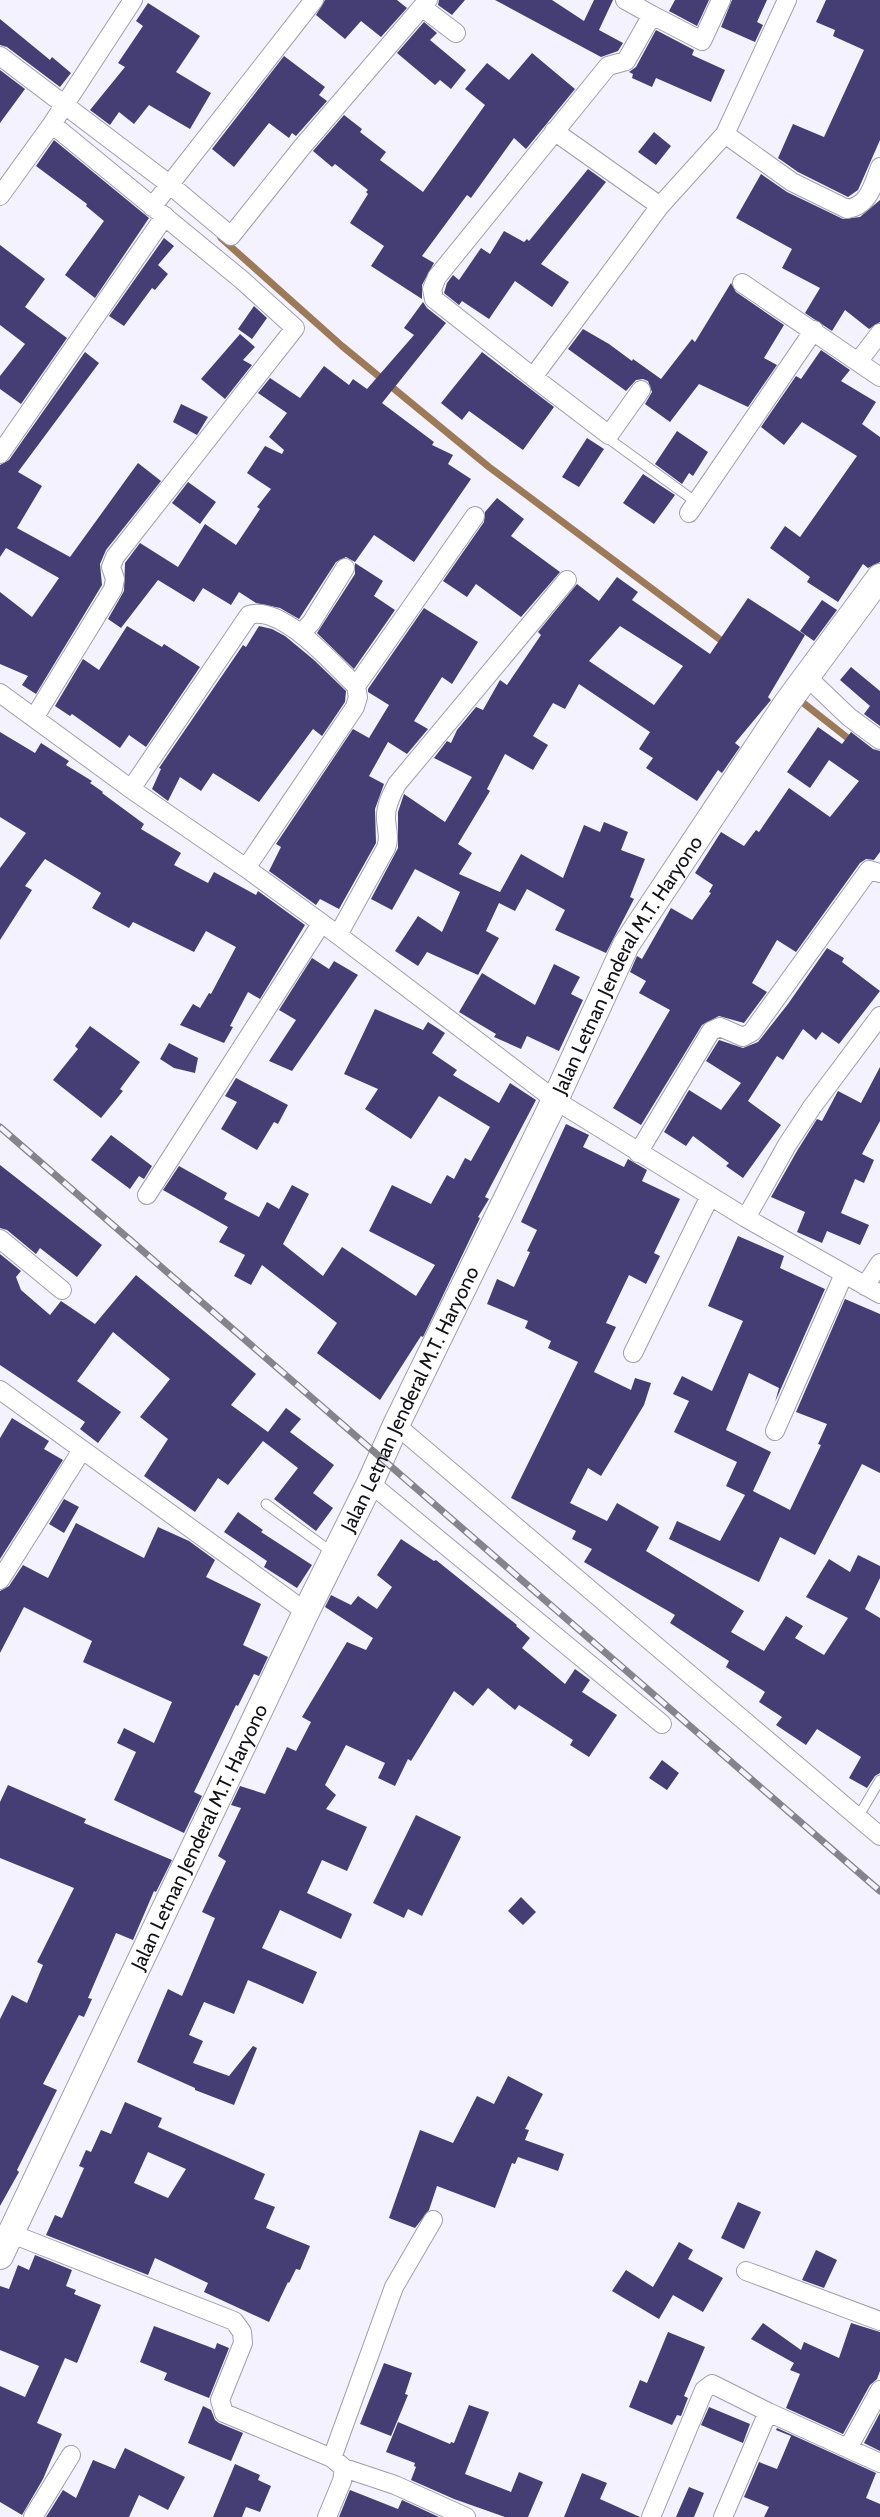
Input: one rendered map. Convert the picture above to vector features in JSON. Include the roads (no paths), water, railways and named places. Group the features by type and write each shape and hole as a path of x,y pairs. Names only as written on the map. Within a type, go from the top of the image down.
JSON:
{"main road":[{"name":"Jalan Letnan Jenderal M.T. Haryono","path":"0,2256 306,1612 555,1100 626,945 799,688 880,578"}],"street":[{"path":"0,196 134,0"},
{"path":"0,454 157,209 169,185 314,0"},
{"path":"625,0 702,41 721,0"},
{"path":"533,377 660,206 725,134 785,0"},
{"path":"58,113 169,185 231,236 302,147 425,3 456,33"},
{"path":"641,390 609,435 442,306 435,298 432,289 437,277 608,66 626,62 652,15"},
{"path":"0,56 157,209 295,328 112,562 115,585 34,718"},
{"path":"554,131 660,206"},
{"path":"725,134 792,182 847,209 855,208 869,194 880,167"},
{"path":"742,283 880,376"},
{"path":"693,507 814,330"},
{"path":"858,362 880,333"},
{"path":"356,686 475,516"},
{"path":"301,633 311,624 345,568"},
{"path":"338,935 386,849 389,839 386,818 389,798 397,784 567,580"},
{"path":"130,789 249,615 257,612 266,614 301,633 356,686 358,697 355,707 246,867"},
{"path":"799,688 849,717 880,740"},
{"path":"0,693 130,789 246,867 555,1100 746,1218 873,1290 880,1263"},
{"path":"638,1153 711,1031 720,1027 743,1037 752,1032 869,870 880,873"},
{"path":"147,1195 321,924"},
{"path":"746,1218 787,1145 812,1107 880,1016"},
{"path":"633,1353 710,1196"},
{"path":"0,1239 62,1290"},
{"path":"776,1431 844,1274"},
{"path":"0,1390 306,1612"},
{"path":"396,1425 880,1836"},
{"path":"0,1580 82,1450"},
{"path":"370,1483 662,1724"},
{"path":"327,2517 342,2481 338,2463 394,2287 433,2220"},
{"path":"12,2234 234,2321 242,2332 243,2343 220,2400 224,2413 466,2517"},
{"path":"746,2271 880,2321"},
{"path":"651,2517 704,2390 712,2384 880,2463"},
{"path":"848,2448 880,2390"},
{"path":"723,2517 768,2412"},
{"path":"33,2517 71,2455"}],"lane":[{"path":"609,435 609,439 693,507"},
{"path":"266,1504 335,1555"},
{"path":"858,1817 880,1780"}],"waterway":[{"path":"221,238 342,346 489,467 726,644"},
{"path":"797,698 854,743"}],"railway":[{"path":"0,1127 880,1891"}]}
